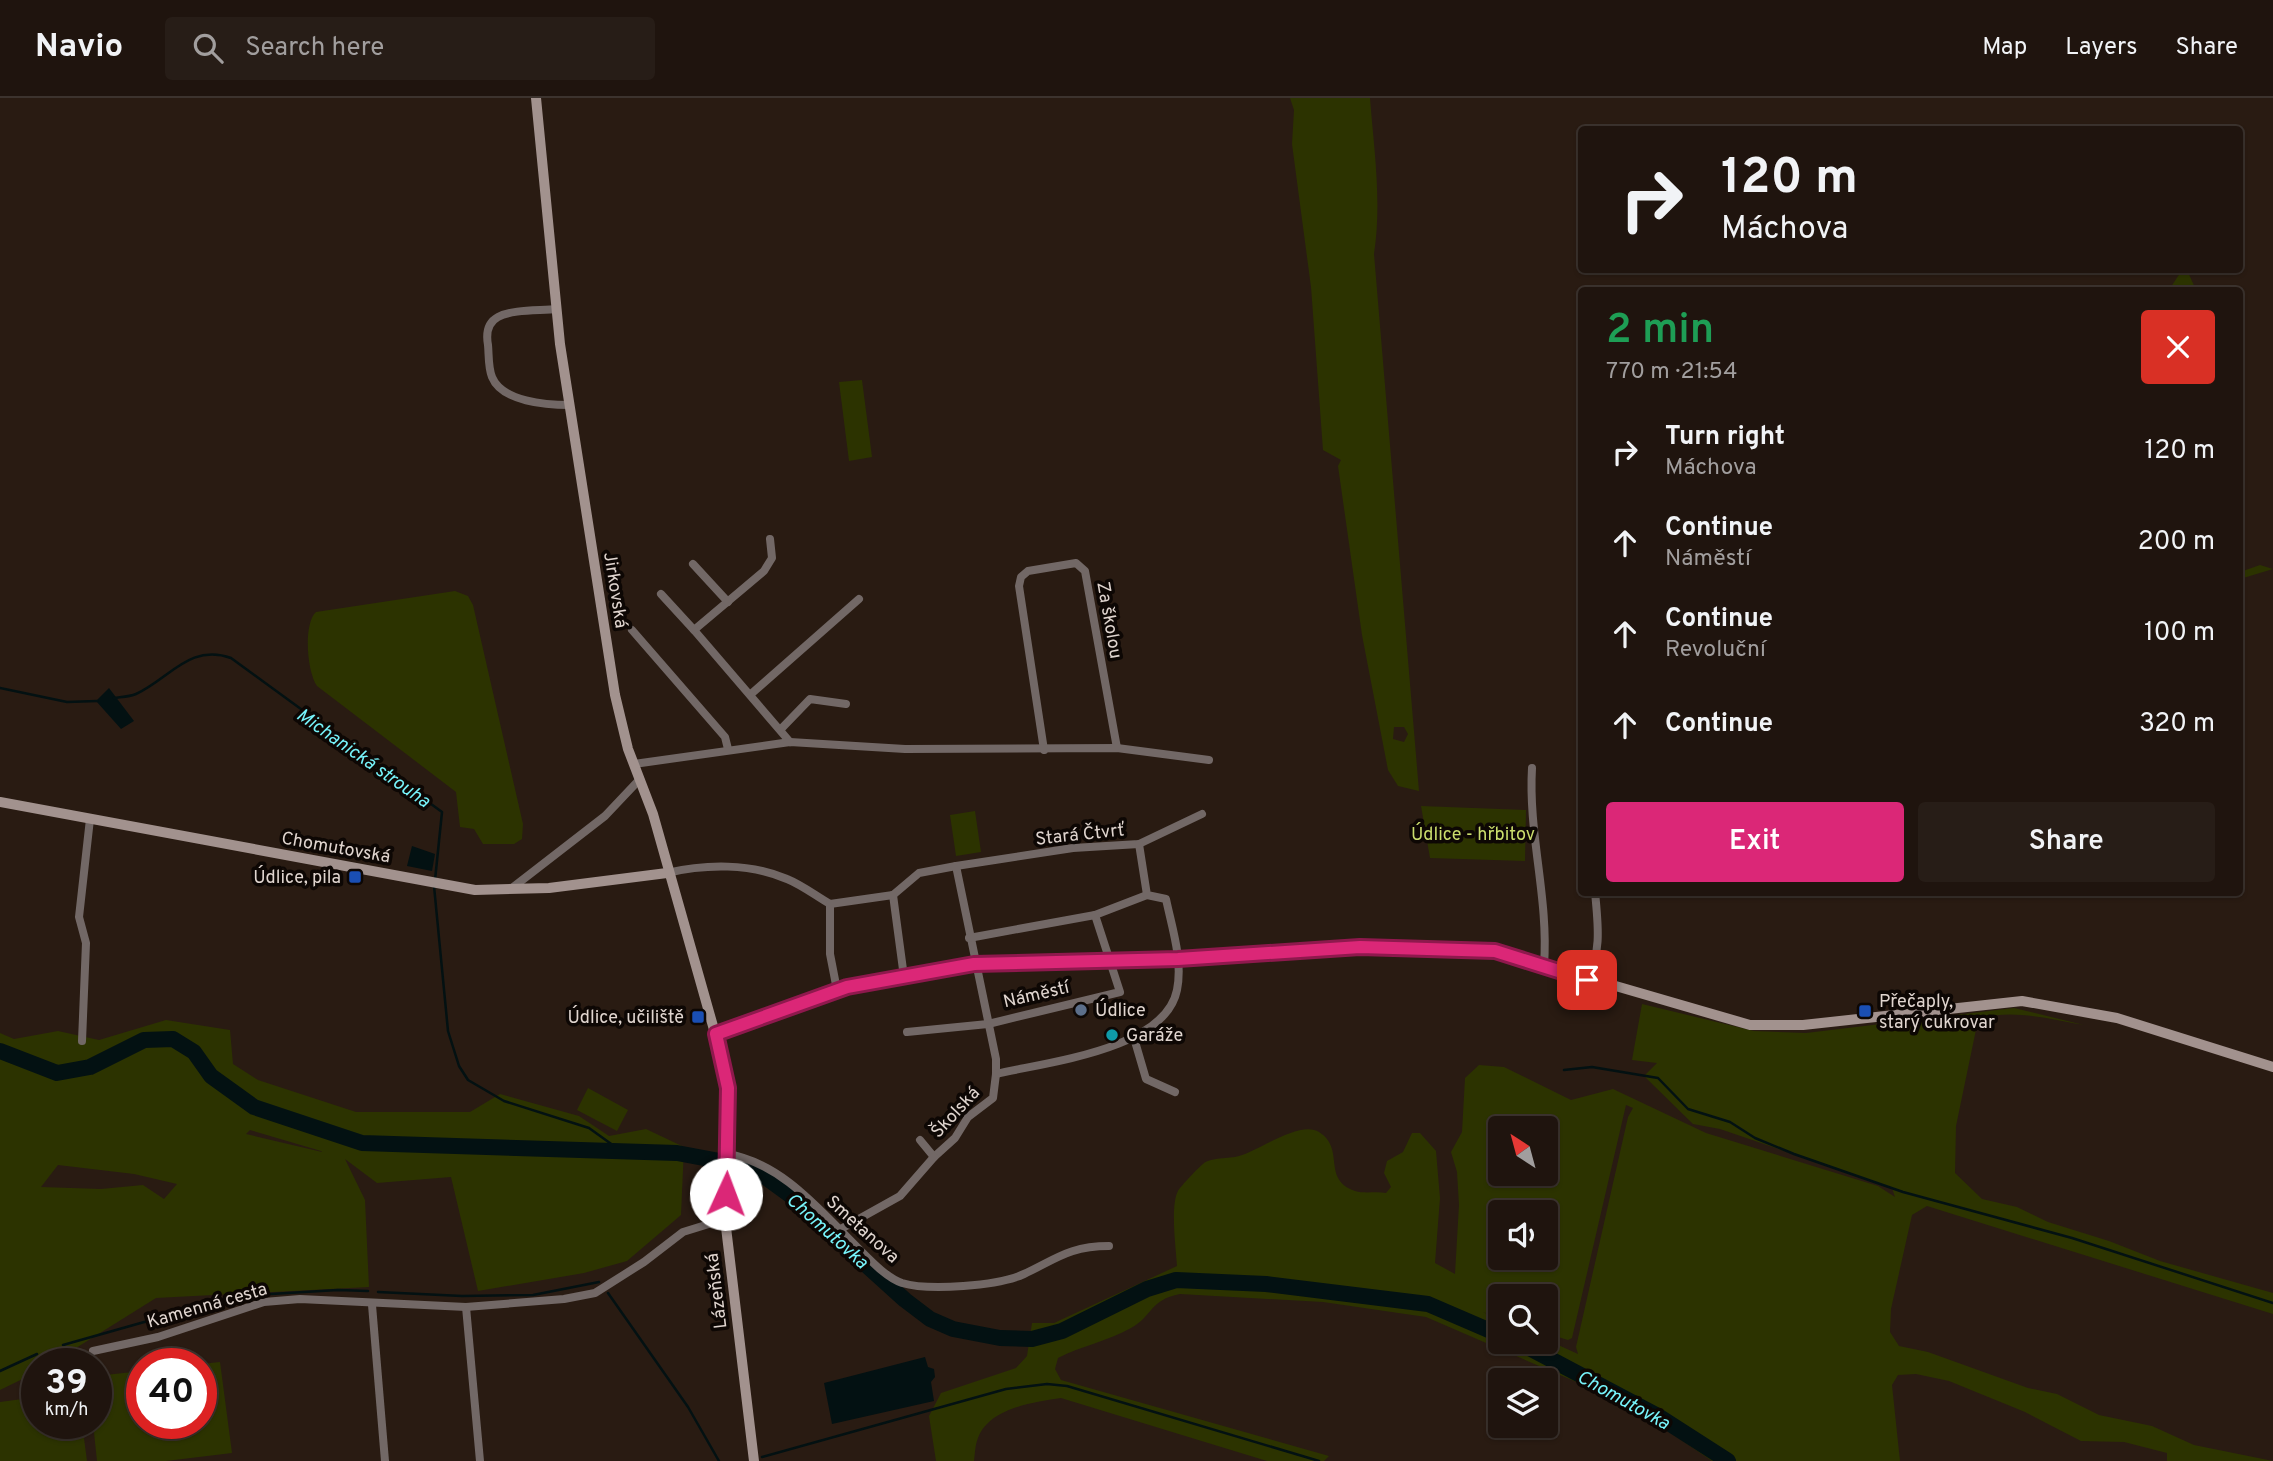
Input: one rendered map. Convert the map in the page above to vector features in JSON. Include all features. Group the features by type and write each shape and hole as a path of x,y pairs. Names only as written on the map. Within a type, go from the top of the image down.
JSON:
{"street":[{"name":"Jirkovská","path":"536,98 557,309 615,695 634,764 653,814 667,873 716,1034"},
{"path":"557,309 503,315 495,319 487,331 490,371 497,385 507,393 537,402 570,405"},
{"path":"694,630 764,571 772,558 771,539"},
{"name":"Za školou","path":"1044,750 1019,586 1021,577 1028,571 1076,563 1085,571 1117,748"},
{"path":"693,564 727,602"},
{"path":"661,594 751,694 790,742"},
{"path":"751,694 859,599"},
{"path":"632,630 725,737 728,749"},
{"path":"781,729 810,699 846,704"},
{"path":"634,764 790,742 905,749 1117,748 1209,760"},
{"path":"1532,768 1530,803 1545,941 1544,965"},
{"path":"512,888 605,816 640,779"},
{"name":"Chomutovská","path":"0,802 475,890 549,888 667,873"},
{"name":"Stará Čtvrť","path":"893,895 919,873 1073,848 1139,844 1202,814"},
{"path":"82,1041 86,943 79,917 90,819"},
{"path":"1139,844 1147,895"},
{"path":"667,873 699,866 736,868 786,878 830,904 893,895 904,977"},
{"path":"956,866 969,938 1094,915 1147,895 1166,899 1178,959 1177,989 1170,1012 1134,1038 996,1074"},
{"path":"1587,980 1597,961 1595,896"},
{"path":"830,904 830,954 837,990"},
{"name":"Náměstí","path":"969,938 988,1024 1120,992 1094,915"},
{"path":"1108,961 1360,947 1495,951 1587,980 1750,1025 1803,1025 2022,1001 2117,1018 2273,1067"},
{"name":"Náměstí","path":"974,964 1108,961"},
{"path":"716,1034 837,990 974,964"},
{"path":"907,1032 988,1024"},
{"name":"Školská","path":"920,1140 934,1157 955,1138 968,1117 993,1098 996,1059 988,1024"},
{"name":"Lázeňská","path":"716,1034 728,1088 725,1219 754,1461"},
{"path":"1134,1038 1146,1079 1175,1092"},
{"name":"Smetanova","path":"727,1160 745,1157 771,1170 795,1187 875,1264 901,1283 981,1285 1002,1282 1058,1255 1091,1246 1109,1246"},
{"path":"839,1230 900,1196 934,1157"},
{"name":"Kamenná cesta","path":"107,1348 158,1337 264,1303 300,1299 373,1305 466,1307 564,1299 595,1293 644,1262 683,1232 725,1219"},
{"path":"373,1305 385,1461"},
{"path":"466,1307 481,1461"}],"green space":[{"path":"1290,98 1370,98 1377,196 1374,254 1419,791 1398,786 1388,770 1362,635 1338,466 1341,460 1323,450 1311,287 1292,144 1294,110","holes":["1394,727 1404,727 1408,734 1404,742 1393,739"]},
{"path":"2180,273 2188,273 2195,287 2171,287"},
{"path":"862,380 872,457 849,461 839,382"},
{"path":"2260,565 2273,569 2243,578 2243,571"},
{"path":"455,591 468,596 473,605 523,824 522,839 514,844 483,844 474,829 460,827 456,792 317,686 311,670 308,637 316,612"},
{"name":"Údlice - hřbitov","path":"1421,806 1526,810 1525,861 1430,858"},
{"path":"975,811 981,852 956,856 950,815"},
{"path":"1642,1004 1754,1031 1806,1033 2014,1008 2084,1025 2017,1015 1990,1016 1978,1020 1956,1126 1955,1173 1982,1199 2017,1207 2048,1222 2109,1241 2160,1261 2273,1293 2273,1314 1927,1206 1912,1215 1891,1309 1890,1332 1899,1346 1928,1352 2028,1388 2057,1394 2099,1415 2152,1426 2194,1445 2273,1461 2167,1461 2167,1453 2124,1442 2081,1441 2025,1412 1949,1381 1916,1374 1898,1375 1892,1385 1900,1461 1712,1461 1659,1425 1558,1374 1558,1368 1544,1368 1512,1354 1558,1354 1558,1345 1578,1354 1576,1347 1628,1117 1633,1108 1626,1105 1572,1338 1568,1340 1558,1337 1558,1284 1488,1284 1488,1314 1483,1312 1488,1315 1488,1344 1426,1317 1323,1302 1180,1294 1162,1300 1131,1328 1058,1358 1055,1369 1061,1380 1329,1456 1324,1461 1267,1461 1061,1398 1014,1408 992,1420 978,1438 974,1461 936,1461 929,1416 941,1393 1016,1368 1027,1356 1032,1323 1054,1323 1177,1266 1174,1217 1178,1191 1210,1160 1239,1156 1290,1133 1311,1129 1327,1139 1336,1172 1345,1186 1359,1192 1386,1193 1391,1187 1384,1173 1387,1161 1403,1152 1412,1133 1420,1133 1436,1151 1440,1198 1435,1263 1455,1274 1459,1205 1457,1172 1451,1152 1462,1132 1465,1078 1479,1065 1504,1067 1571,1100 1613,1089 1706,1133 1878,1186 1895,1197 1892,1188 1720,1129 1693,1124 1644,1076 1657,1063 1632,1060"},
{"path":"166,1020 230,1030 233,1064 258,1080 356,1112 470,1112 500,1094 579,1116 609,1136 646,1129 684,1147 681,1215 627,1261 584,1273 478,1291 451,1177 377,1183 345,1159 365,1200 369,1287 156,1298 76,1348 21,1348 21,1380 0,1390 0,1033 14,1039 58,1031 99,1040","holes":["250,1130 322,1152 246,1134","58,1165 134,1174 177,1184 164,1199 143,1185 101,1189 41,1187"]},
{"path":"588,1088 628,1110 617,1131 577,1110"},
{"path":"217,1362 220,1362 232,1453 166,1461 97,1461 95,1439 112,1439 112,1374 126,1373 126,1439 217,1439"},
{"path":"21,1399 21,1439 84,1439 87,1461 0,1461 0,1402"}],"shaded area":[{"path":"109,688 134,721 121,729 96,701"},
{"path":"412,846 435,854 432,871 407,866"},
{"path":"925,1357 928,1367 934,1369 935,1377 931,1382 934,1401 832,1424 824,1383"}],"waterway":[{"name":"Michanická strouha","path":"114,698 136,694 192,659 204,655 231,658 442,812 435,880"},
{"name":"Michanická strouha","path":"0,688 67,702 97,701"},
{"name":"Michanická strouha","path":"434,886 448,1031 459,1066 468,1080 504,1101 589,1128 621,1151"},
{"name":"Chomutovka","path":"0,1051 57,1073 90,1067 144,1040 173,1039 194,1052 211,1076 254,1107 362,1143 677,1153 741,1165 761,1174 812,1211 833,1235 930,1319 953,1329 1000,1338 1032,1339 1062,1331 1147,1289 1176,1280 1266,1284 1428,1304 1488,1330"},
{"path":"1564,1070 1592,1067 1658,1078 1688,1109 1730,1122 1755,1138 1794,1154 1903,1192 2072,1238 2273,1303"},
{"path":"378,1292 462,1296 533,1295 599,1282"},
{"path":"63,1345 236,1296 338,1290 368,1291"},
{"path":"608,1293 688,1407 719,1461"},
{"name":"Chomutovka","path":"1541,1354 1658,1416 1728,1461"},
{"path":"0,1371 21,1361"},
{"path":"762,1457 1006,1389 1047,1384 1067,1386 1319,1461"}],"place":[{"name":"Údlice, pila","path":"355,877"},
{"name":"Údlice","path":"1081,1010"},
{"name":"Přečaply, starý cukrovar","path":"1865,1011"},
{"name":"Údlice, učiliště","path":"698,1017"},
{"name":"Garáže","path":"1112,1035"}],"route":[{"path":"726,1194 728,1088 716,1034 847,987 974,964 1178,959 1360,947 1495,951 1587,980"}]}
